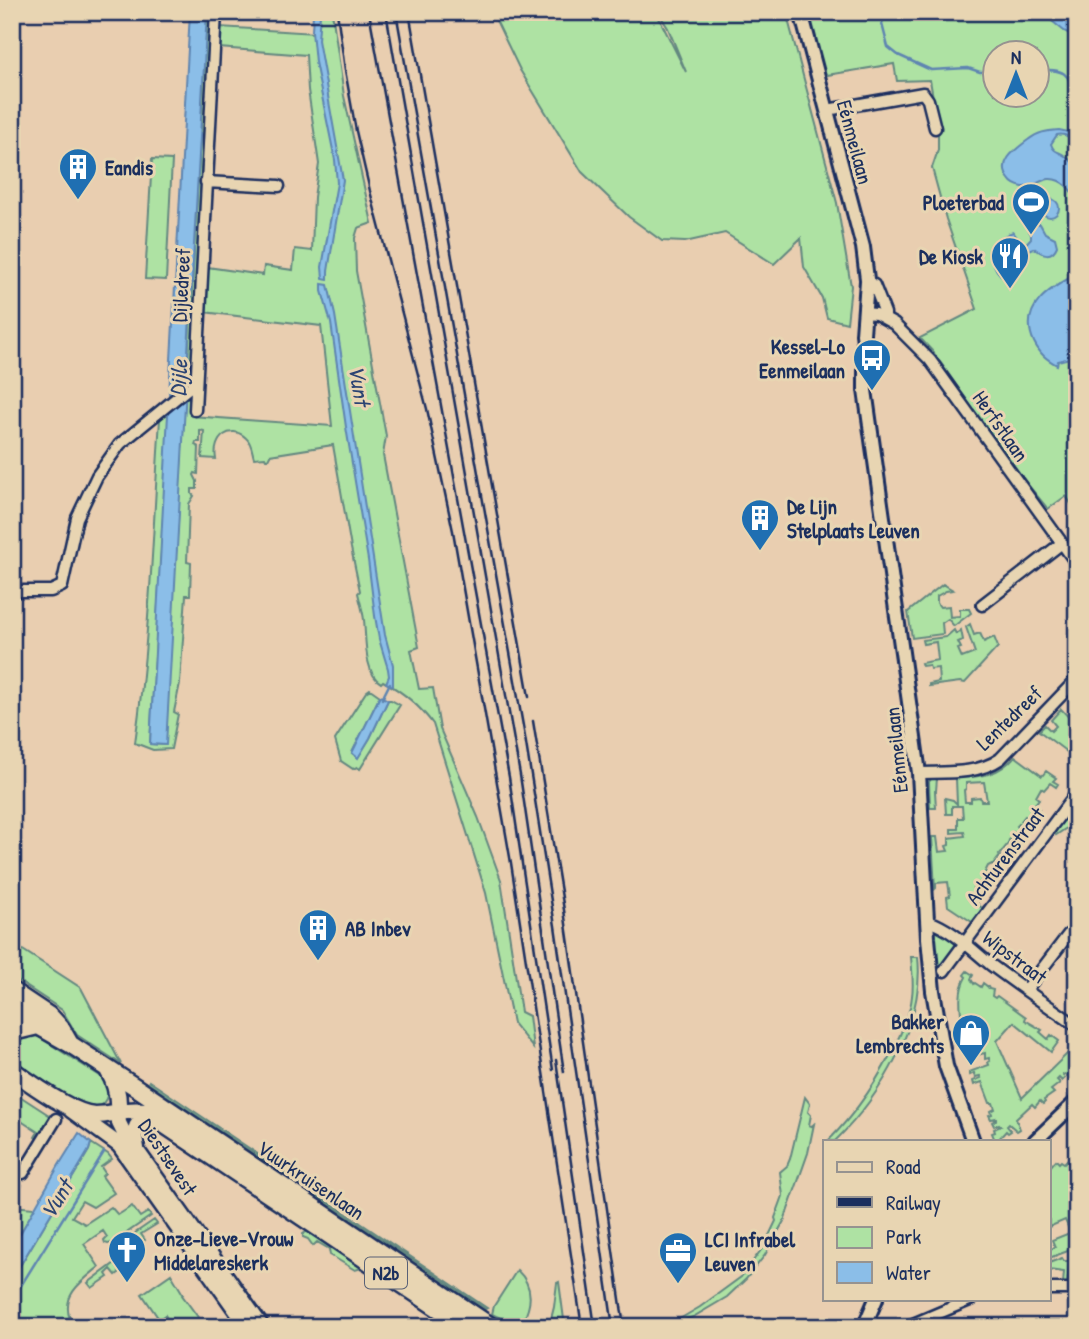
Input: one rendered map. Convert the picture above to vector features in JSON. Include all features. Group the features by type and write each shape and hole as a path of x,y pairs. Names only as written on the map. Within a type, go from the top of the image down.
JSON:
{"main road":[{"path":"12,991 51,1017 70,1044"},
{"name":"Vuurkruisenlaan","path":"12,1011 107,1068 492,1327"},
{"path":"12,1035 17,1031 38,1026"},
{"path":"107,1068 116,1089 118,1111"},
{"path":"12,1070 61,1102 86,1114 95,1115 109,1103 116,1089"},
{"name":"Diestsevest","path":"61,1102 119,1145 248,1327"},
{"name":"Vuurkruisenlaan","path":"118,1111 144,1111 156,1118 466,1327"},
{"name":"Diestsevest","path":"118,1111 123,1131 137,1153 262,1327"},
{"name":"N2b","path":"95,1115 118,1111"},
{"path":"137,1153 134,1132 137,1124 156,1118"}],"street":[{"name":"Dijledreef","path":"195,411 216,12"},
{"name":"Eénmeilaan","path":"801,12 872,285 867,313 870,334 865,350 865,390 919,773 933,991 951,1081 973,1140"},
{"path":"827,110 923,93 928,100 935,128"},
{"path":"206,182 279,186"},
{"path":"872,285 885,318"},
{"name":"Herfstlaan","path":"867,313 885,318 930,360 1077,564"},
{"path":"12,591 51,592 62,586 77,518 97,476 120,444 163,408 195,386"},
{"path":"982,605 1062,543"},
{"name":"Lentedreef","path":"919,773 982,769 992,765 1000,760 1077,679"},
{"name":"Achturenstraat","path":"964,943 1077,792"},
{"name":"Wipstraat","path":"928,920 939,925 1077,1026"},
{"path":"1026,990 1068,935 1077,929"},
{"name":"Wipstraat","path":"944,971 964,943"},
{"path":"1036,1140 1077,1101"},
{"path":"12,1176 23,1173 56,1119"},
{"path":"1050,1289 1077,1291"},
{"path":"863,1327 876,1300"},
{"path":"906,1327 970,1300"}],"green space":[{"path":"207,12 213,12 192,372 187,379"},
{"path":"332,12 344,96 372,223 358,228 355,238 356,271 386,436 383,455 419,647 411,650 419,689 433,688 440,729 478,817 501,880 521,1012 529,1016 533,1048 513,1023 486,893 433,724 404,694 383,681 381,683 371,672 358,593 360,591 333,445 270,455 268,459 254,458 246,438 234,432 220,439 216,459 202,458 204,431 200,430 200,442 195,445 199,447 198,474 194,475 197,489 192,489 194,496 189,504 187,562 191,563 190,595 186,595 180,683 174,712 178,714 171,749 153,750 135,743 148,622 160,419 169,412 150,744 165,745 185,399 189,395 191,397 191,416 332,426 321,326 204,312 207,267 263,275 264,266 293,270 295,249 312,251 314,197 319,164 308,90 306,55 219,48 220,27 315,33 315,13"},
{"path":"492,12 656,12 686,72 668,28 658,12 786,12 837,203 851,286 847,323 827,318 822,298 804,267 801,238 774,264 725,233 685,242 662,241 629,217 582,172 520,70"},
{"path":"805,12 1077,12 1077,513 1066,496 1048,509 1014,468 933,352 920,338 977,309 946,219 932,168 938,150 938,127 930,80 897,81 894,64 821,76"},
{"path":"152,159 172,160 166,280 145,279"},
{"path":"943,584 953,590 937,596 940,607 949,606 950,617 960,616 960,609 969,609 971,613 954,626 948,619 942,623 943,634 912,638 908,612"},
{"path":"970,624 974,635 980,633 984,642 994,637 998,647 965,683 929,686 939,682 938,668 930,669 929,665 922,666 921,663 938,660 936,642 923,644 922,640 946,637 954,630 956,634 961,630 963,640 958,642 961,648 958,649 962,658 975,653 966,627"},
{"path":"370,689 380,696 352,753 358,757 388,700 400,705 360,769 353,769 341,761 335,740"},
{"path":"1061,709 1077,726 1077,749 1071,755 1039,731 1045,725 1051,731 1056,726 1051,720"},
{"path":"1015,756 1042,776 1046,771 1056,778 1053,781 1058,784 1056,787 1050,783 1044,790 1041,788 1036,797 1039,799 1034,805 1038,811 1033,808 1029,814 1033,817 1031,819 1025,816 1021,826 1017,826 1020,829 1016,834 1011,834 1011,839 1000,856 993,865 988,866 985,872 990,875 988,878 986,876 981,886 977,883 973,888 978,892 975,896 980,899 977,904 982,908 986,904 972,922 948,906 948,882 936,883 935,889 932,837 937,837 939,852 948,851 946,846 949,845 949,838 965,836 964,832 951,833 951,829 958,829 958,818 963,818 962,806 952,806 952,814 946,814 945,798 957,804 956,778 988,774 1009,763","holes":["984,782 987,801 981,801 980,797 965,802 966,783"]},
{"path":"937,778 936,808 930,808 929,782"},
{"path":"1077,802 1077,821 1056,835 1054,832"},
{"path":"938,929 956,942 956,946 953,954 937,971 933,934"},
{"path":"12,943 81,988 121,1064 77,1035 62,1010 12,977"},
{"path":"911,957 918,957 914,1007 896,1057 868,1103 852,1123 836,1140 829,1140 849,1118 885,1065 907,1017 913,981"},
{"path":"967,971 973,975 971,979 974,984 981,987 983,983 993,990 992,996 997,996 1026,1017 1025,1020 1042,1030 1040,1032 1048,1039 1051,1035 1059,1041 1051,1052 1014,1022 997,1041 1022,1098 1069,1052 1073,1050 1077,1053 1077,1065 1070,1067 1073,1071 1067,1076 1063,1075 1065,1078 1062,1081 1059,1078 1057,1080 1060,1083 1051,1090 1054,1093 1044,1100 1043,1104 1040,1101 1035,1107 1032,1104 1016,1119 1020,1129 1017,1131 1009,1124 1007,1126 1011,1131 1006,1131 998,1140 992,1133 1001,1126 994,1126 992,1122 996,1118 991,1119 989,1115 995,1109 993,1103 990,1103 982,1082 974,1085 973,1081 981,1078 980,1076 975,1077 974,1073 970,1075 969,1072 989,1065 990,1061 989,1058 985,1059 985,1053 972,1056 971,1049 966,1050 969,1047 968,1034 966,1022 962,1022 960,999 966,977 964,975"},
{"path":"33,1035 100,1076 108,1090 103,1103 93,1108 80,1106 20,1067 13,1056 14,1043 22,1036"},
{"path":"149,1081 487,1308 148,1083"},
{"path":"12,1091 52,1117 38,1139 35,1137 38,1132 12,1115"},
{"path":"805,1097 810,1104 809,1125 814,1124 808,1153 784,1221 765,1255 727,1297 693,1317 666,1327 700,1307 741,1277 764,1246 776,1221 783,1196 780,1172 790,1159"},
{"path":"91,1143 112,1159 101,1167 105,1173 102,1176 114,1193 93,1207 82,1201 72,1217 85,1224 111,1207 118,1215 132,1206 140,1217 148,1212 151,1216 112,1243 105,1243 107,1237 103,1231 84,1244 99,1267 80,1283 71,1296 68,1303 70,1319 58,1327 12,1327 12,1279"},
{"path":"1077,1147 1077,1226 1069,1229 1065,1220 1050,1227 1050,1167 1056,1160 1064,1163 1073,1154 1071,1152"},
{"path":"12,1206 35,1208 12,1248"},
{"path":"154,1220 157,1224 141,1234 145,1240 130,1251 137,1259 116,1275 111,1269 106,1274 108,1277 92,1288 88,1283 119,1260 115,1247"},
{"path":"311,1229 384,1279 383,1282 362,1268 355,1270 330,1255 329,1249 317,1242 313,1246 303,1237 303,1234"},
{"path":"1077,1230 1077,1264 1069,1266 1067,1284 1063,1284 1064,1272 1050,1270 1050,1263 1062,1258 1064,1261 1072,1261 1076,1248 1050,1258 1050,1250 1055,1247 1052,1240"},
{"path":"517,1270 528,1287 528,1307 523,1321 505,1320 492,1314 494,1306"},
{"path":"171,1274 205,1327 172,1327 165,1315 159,1319 142,1294"},
{"path":"559,1282 565,1327 549,1327 557,1283"}],"water":[{"name":"Dijle","path":"190,12 207,12 166,745 150,744"},
{"path":"1041,12 1077,12 1077,38 1064,31"},
{"path":"313,14 320,14 318,40 343,180 328,279 323,278 322,267 337,183 335,160 315,62"},
{"path":"1059,130 1077,138 1077,145 1068,137 1057,135 1051,144 1055,150 1077,165 1077,202 1063,183 1054,179 1023,187 1012,182 1006,173 1006,162 1018,148 1032,137 1046,131"},
{"path":"1050,199 1056,202 1059,208 1056,214 1050,217 1044,214 1041,208 1044,202"},
{"path":"1033,223 1040,224 1045,233 1055,238 1055,250 1044,254 1034,248 1029,250 1022,262 1008,265 1012,274 1004,278 994,264 996,247 1003,238 1013,232 1018,246 1023,247 1031,238 1028,229"},
{"path":"1077,274 1077,356 1058,361 1057,365 1036,346 1030,330 1030,319 1033,309 1047,292"},
{"path":"322,284 328,285 335,315 385,635 393,665 393,686 386,683 388,669 375,616 331,323"},
{"path":"380,696 388,700 358,758 352,753"},
{"path":"79,1133 91,1143 89,1150 12,1279 12,1248"}],"waterway":[{"path":"884,12 882,24 888,47 898,55 931,70 968,68 981,72"},
{"path":"1050,70 1065,74 1077,101"},
{"name":"Vunt","path":"382,699 390,683"},
{"name":"Vunt","path":"12,1300 104,1152"}],"tunnel":[{"path":"12,1201 20,1183"}],"railway":[{"path":"337,12 356,131 427,409 453,531 511,863 582,1327"},
{"path":"369,12 509,777 553,1070"},
{"path":"386,12 520,775 564,1072"},
{"path":"396,12 525,737 613,1327"},
{"path":"409,12 529,697"},
{"path":"533,721 564,910 624,1327"},
{"path":"556,1060 595,1327"}],"place":[{"name":"Eandis","path":"78,201"},
{"name":"Ploeterbad","path":"1031,236"},
{"name":"De Kiosk","path":"1010,290"},
{"name":"Kessel-Lo Eenmeilaan","path":"872,392"},
{"name":"De Lijn Stelplaats Leuven","path":"760,552"},
{"name":"AB Inbev","path":"318,962"},
{"name":"Bakker Lembrechts","path":"971,1067"},
{"name":"Onze-Lieve-Vrouw Middelareskerk","path":"127,1284"},
{"name":"LCI Infrabel Leuven","path":"678,1285"}]}
